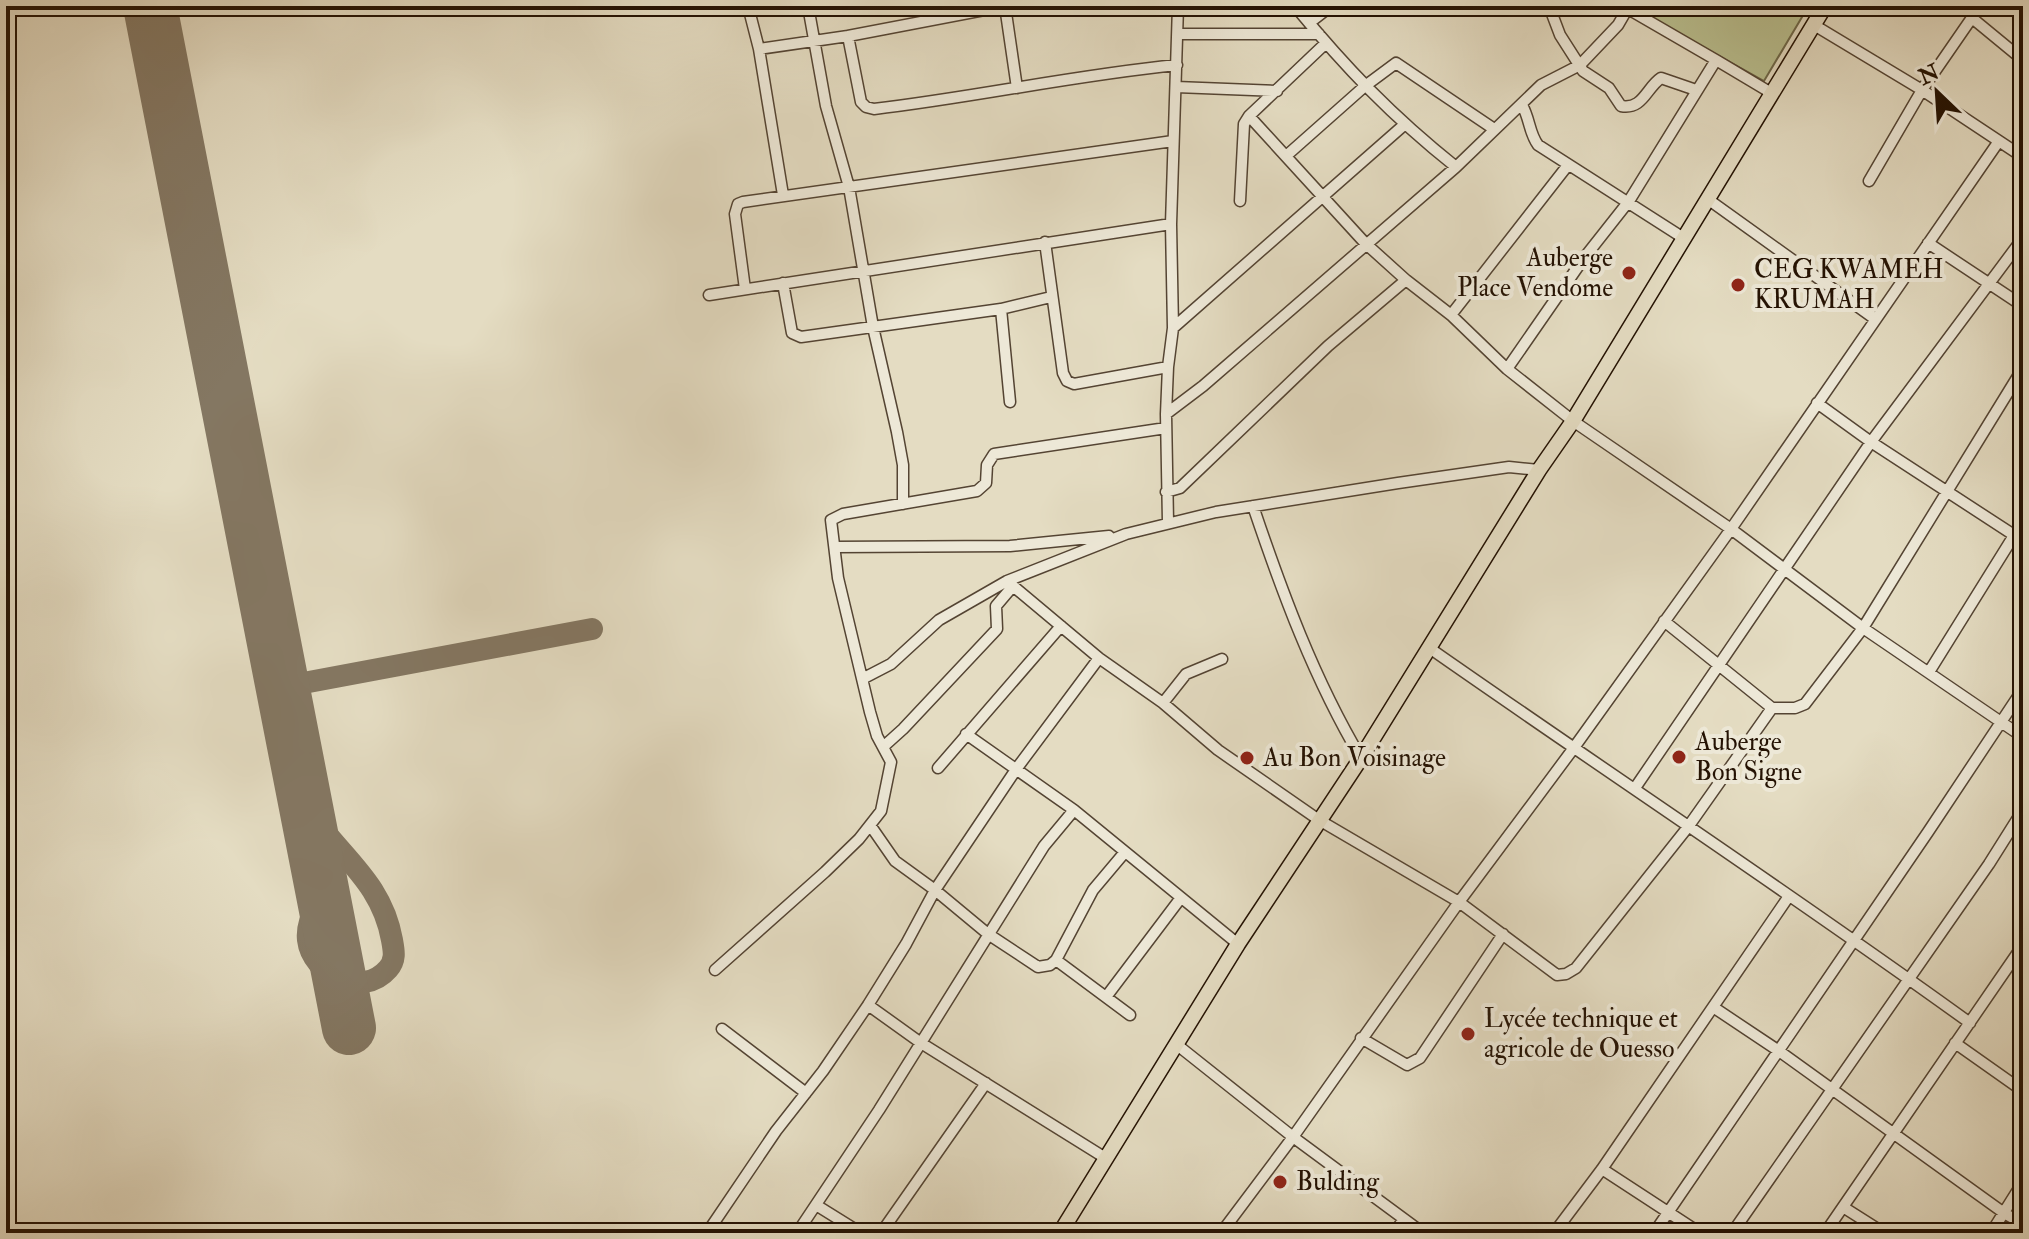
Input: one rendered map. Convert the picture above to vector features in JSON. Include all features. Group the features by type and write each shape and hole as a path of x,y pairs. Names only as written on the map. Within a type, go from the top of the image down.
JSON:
{"highway":[{"path":"1060,1233 1238,944 1361,758 1539,470 1573,421 1825,6"}],"street":[{"path":"748,6 759,49 783,195"},
{"path":"808,6 829,120 849,187 873,327 901,454 903,504"},
{"path":"759,49 848,36 1005,6 1017,88"},
{"path":"1168,522 1166,414 1173,328 1171,224 1178,6"},
{"path":"1295,6 1365,86 1404,125 1456,167"},
{"path":"1309,23 1331,6"},
{"path":"1549,6 1560,35 1580,65 1586,73 1603,83 1621,106 1626,108 1640,102 1656,80 1661,78 1696,90"},
{"path":"1869,181 1922,90 1980,6"},
{"path":"1166,414 1203,386 1456,167 1541,85 1580,65 1605,40 1628,7 1773,94"},
{"path":"1972,18 2023,60"},
{"path":"1814,25 1922,90 2023,157"},
{"path":"1178,34 1322,39"},
{"path":"848,36 861,102 874,109 933,102 1103,72 1177,65"},
{"path":"1240,201 1244,124 1322,39"},
{"path":"1507,369 1584,258 1629,201 1716,60"},
{"path":"1286,156 1365,86 1392,64 1399,63 1494,129"},
{"path":"1176,87 1277,91"},
{"path":"1522,105 1529,118 1531,136 1538,145 1685,239"},
{"path":"1249,116 1365,243 1451,315 1507,369 1573,421 1731,529 1863,628 2023,737"},
{"path":"1173,328 1404,125"},
{"path":"745,289 736,209 743,202 1173,141"},
{"path":"1221,1233 1731,529 1999,141"},
{"path":"1451,315 1568,165"},
{"path":"1709,200 1875,319"},
{"path":"709,295 1171,224"},
{"path":"1635,788 1871,442 2023,238"},
{"path":"1045,242 1063,373 1067,381 1074,384 1168,367"},
{"path":"1928,243 2023,306"},
{"path":"1166,492 1180,488 1328,346 1406,280"},
{"path":"783,283 795,336 1001,309 1051,297"},
{"path":"1001,309 1010,402"},
{"path":"1664,621 1772,708 1795,708 1805,704 1863,628 2023,368"},
{"path":"1817,403 1871,442 2019,538"},
{"path":"715,970 825,872 881,811 891,762 870,712 838,578 830,522 833,517 977,491 986,483 987,465 994,454 1166,428"},
{"path":"864,678 877,674 891,664 932,624 1010,583 1126,534 1168,522 1253,506 1505,467 1539,470"},
{"path":"1253,506 1286,599 1338,719 1361,758"},
{"path":"1929,672 2019,538 2023,521"},
{"path":"835,547 1010,546 1126,534"},
{"path":"1010,583 1099,658 1163,703 1218,750 1319,820 1459,902 1557,975 1576,968 1688,827 1772,708"},
{"path":"883,747 997,629 996,606 1010,583"},
{"path":"938,768 1061,626"},
{"path":"1428,647 1970,1023"},
{"path":"707,1233 868,1005 935,890 1017,768 1099,658"},
{"path":"1163,703 1186,674 1222,659"},
{"path":"1654,1233 2023,689"},
{"path":"966,734 1074,810 1238,944"},
{"path":"797,1233 1044,846 1074,810"},
{"path":"1732,1233 2023,810"},
{"path":"870,825 895,861 988,934 1038,967 1050,965 1056,960 1093,890 1125,852"},
{"path":"1554,1233 1602,1169 1789,896"},
{"path":"1106,997 1180,899"},
{"path":"1361,1038 1407,1065 1420,1058 1503,934"},
{"path":"1825,1233 2023,945"},
{"path":"1056,960 1130,1015"},
{"path":"868,1005 921,1043 1107,1159"},
{"path":"1713,1007 2023,1224"},
{"path":"722,1029 806,1093"},
{"path":"1955,1043 2023,1091"},
{"path":"1176,1044 1293,1137 1423,1233"},
{"path":"881,1233 986,1083"},
{"path":"1602,1169 1700,1233"},
{"path":"1991,1233 2023,1182"},
{"path":"816,1205 861,1233"},
{"path":"1843,1207 1884,1233"},
{"path":"1394,1233 1404,1219"}],"green space":[{"path":"1636,6 1797,6 1805,12 1764,81 1637,10"}],"taxiway":[{"path":"282,687 592,629"},
{"path":"304,802 367,882 386,918 393,944 393,959 391,966 377,978 352,982 328,972 319,963 308,940 308,928 322,893"}],"runway":[{"path":"150,6 349,1028"}],"place":[{"name":"Auberge Place Vendome","path":"1629,273"},
{"name":"CEG KWAMEH KRUMAH","path":"1738,285"},
{"name":"Auberge Bon Signe","path":"1679,757"},
{"name":"Au Bon Voisinage","path":"1247,758"},
{"name":"Lycée technique et agricole de Ouesso","path":"1468,1034"},
{"name":"Bulding","path":"1280,1182"}]}
